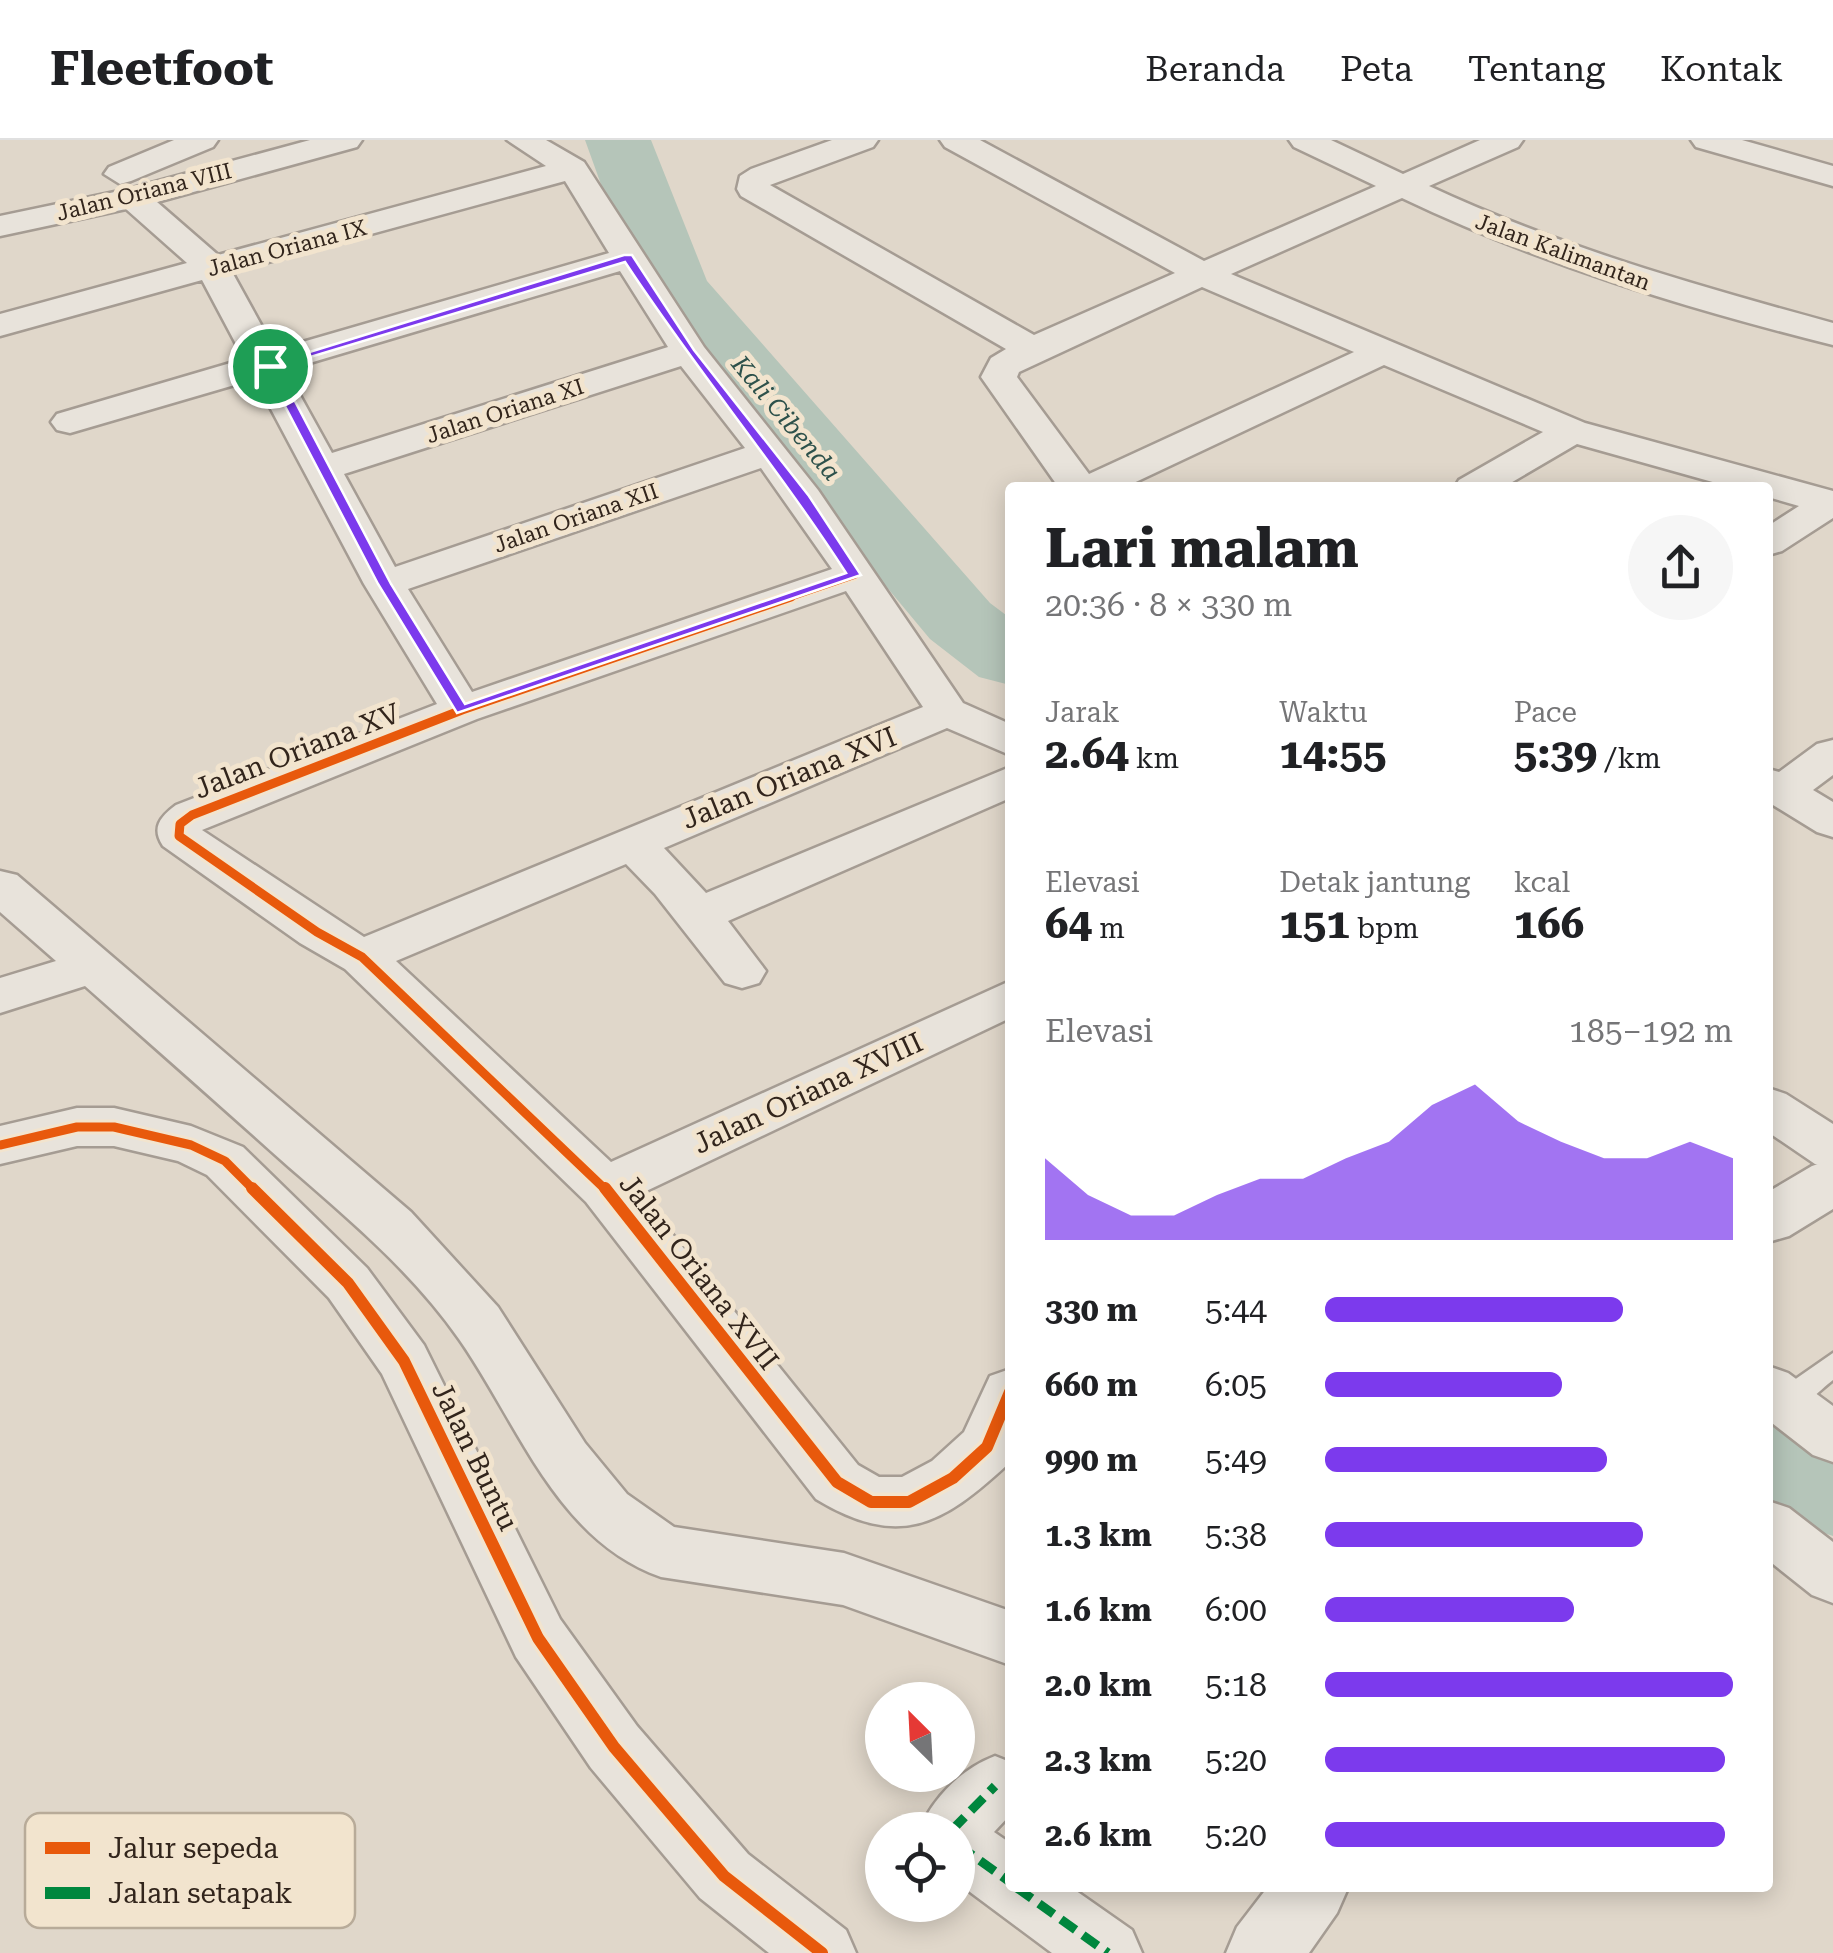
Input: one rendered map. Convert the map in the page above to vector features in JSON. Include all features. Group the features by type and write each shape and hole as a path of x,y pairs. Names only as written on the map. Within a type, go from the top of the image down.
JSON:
{"street":[{"path":"0,225 202,140"},
{"name":"Jalan Oriana VIII","path":"0,225 133,198 346,140"},
{"path":"523,140 573,169 689,352 768,452 948,712 1005,739"},
{"path":"862,140 762,176 752,182 753,189 1018,358"},
{"path":"956,140 1204,275 1383,352 1572,431 1756,482"},
{"name":"Jalan Kalimantan","path":"1304,140 1496,230 1619,275 1833,334"},
{"name":"Jalan Kalimantan","path":"1365,140 1556,230 1833,310"},
{"path":"1075,482 999,377 1018,358 1507,140"},
{"path":"1707,140 1833,176"},
{"name":"Jalan Oriana IX","path":"0,325 573,169"},
{"path":"133,198 213,268 270,366 384,584 462,710"},
{"path":"70,422 628,258"},
{"name":"Jalan Oriana XI","path":"321,470 689,352"},
{"path":"1104,482 1383,352"},
{"path":"1483,482 1572,431"},
{"name":"Jalan Oriana XII","path":"384,584 768,452"},
{"path":"1773,487 1832,503"},
{"path":"1773,539 1832,503"},
{"name":"Jalan Oriana XV","path":"190,847 179,836 180,824 192,815 462,710 854,575"},
{"name":"Jalan Oriana XVI","path":"362,958 948,712"},
{"path":"1833,754 1775,786 1833,822"},
{"path":"698,915 1005,783"},
{"path":"631,843 698,915 742,971"},
{"name":"Jalan Oriana XVII","path":"190,847 362,958 606,1188 836,1482 871,1502 908,1502 953,1478 987,1447 1005,1404"},
{"path":"0,886 392,1226 478,1322 564,1460 606,1512 661,1551 844,1579 1005,1636"},
{"path":"0,996 93,966"},
{"name":"Jalan Oriana XVIII","path":"606,1188 1005,1000"},
{"path":"1773,1110 1833,1150"},
{"name":"Jalan Buntu","path":"0,1145 77,1126 114,1127 190,1146 224,1161 238,1174 348,1283 404,1362 538,1638 614,1747 724,1876 822,1953"},
{"path":"1773,1217 1833,1181"},
{"path":"1776,1396 1833,1438"},
{"path":"1773,1530 1833,1577"},
{"path":"975,1856 1005,1878"},
{"path":"1023,1892 1108,1953"},
{"path":"1264,1953 1308,1892"}],"lane":[{"path":"1776,1396 1833,1364"}],"waterway":[{"name":"Kali Cibenda","path":"618,140 674,287 960,621 1005,655"},
{"name":"Kali Cibenda","path":"1773,1441 1833,1486"}],"marked path":[{"path":"970,1812 995,1786"},
{"path":"975,1857 1005,1878"},
{"path":"1023,1892 1108,1953"}],"cycle path":[{"path":"854,575 462,710 192,815 180,824 179,836 317,932 362,957 605,1188 837,1482 871,1502 909,1502 953,1478 987,1447 1005,1404"},
{"path":"0,1145 77,1127 114,1127 191,1145 225,1161 348,1283 404,1361 538,1638 614,1747 724,1876 822,1953"}],"route":[{"path":"628,258 689,352 804,498 854,575 462,710 384,584 270,366 628,258"}]}
